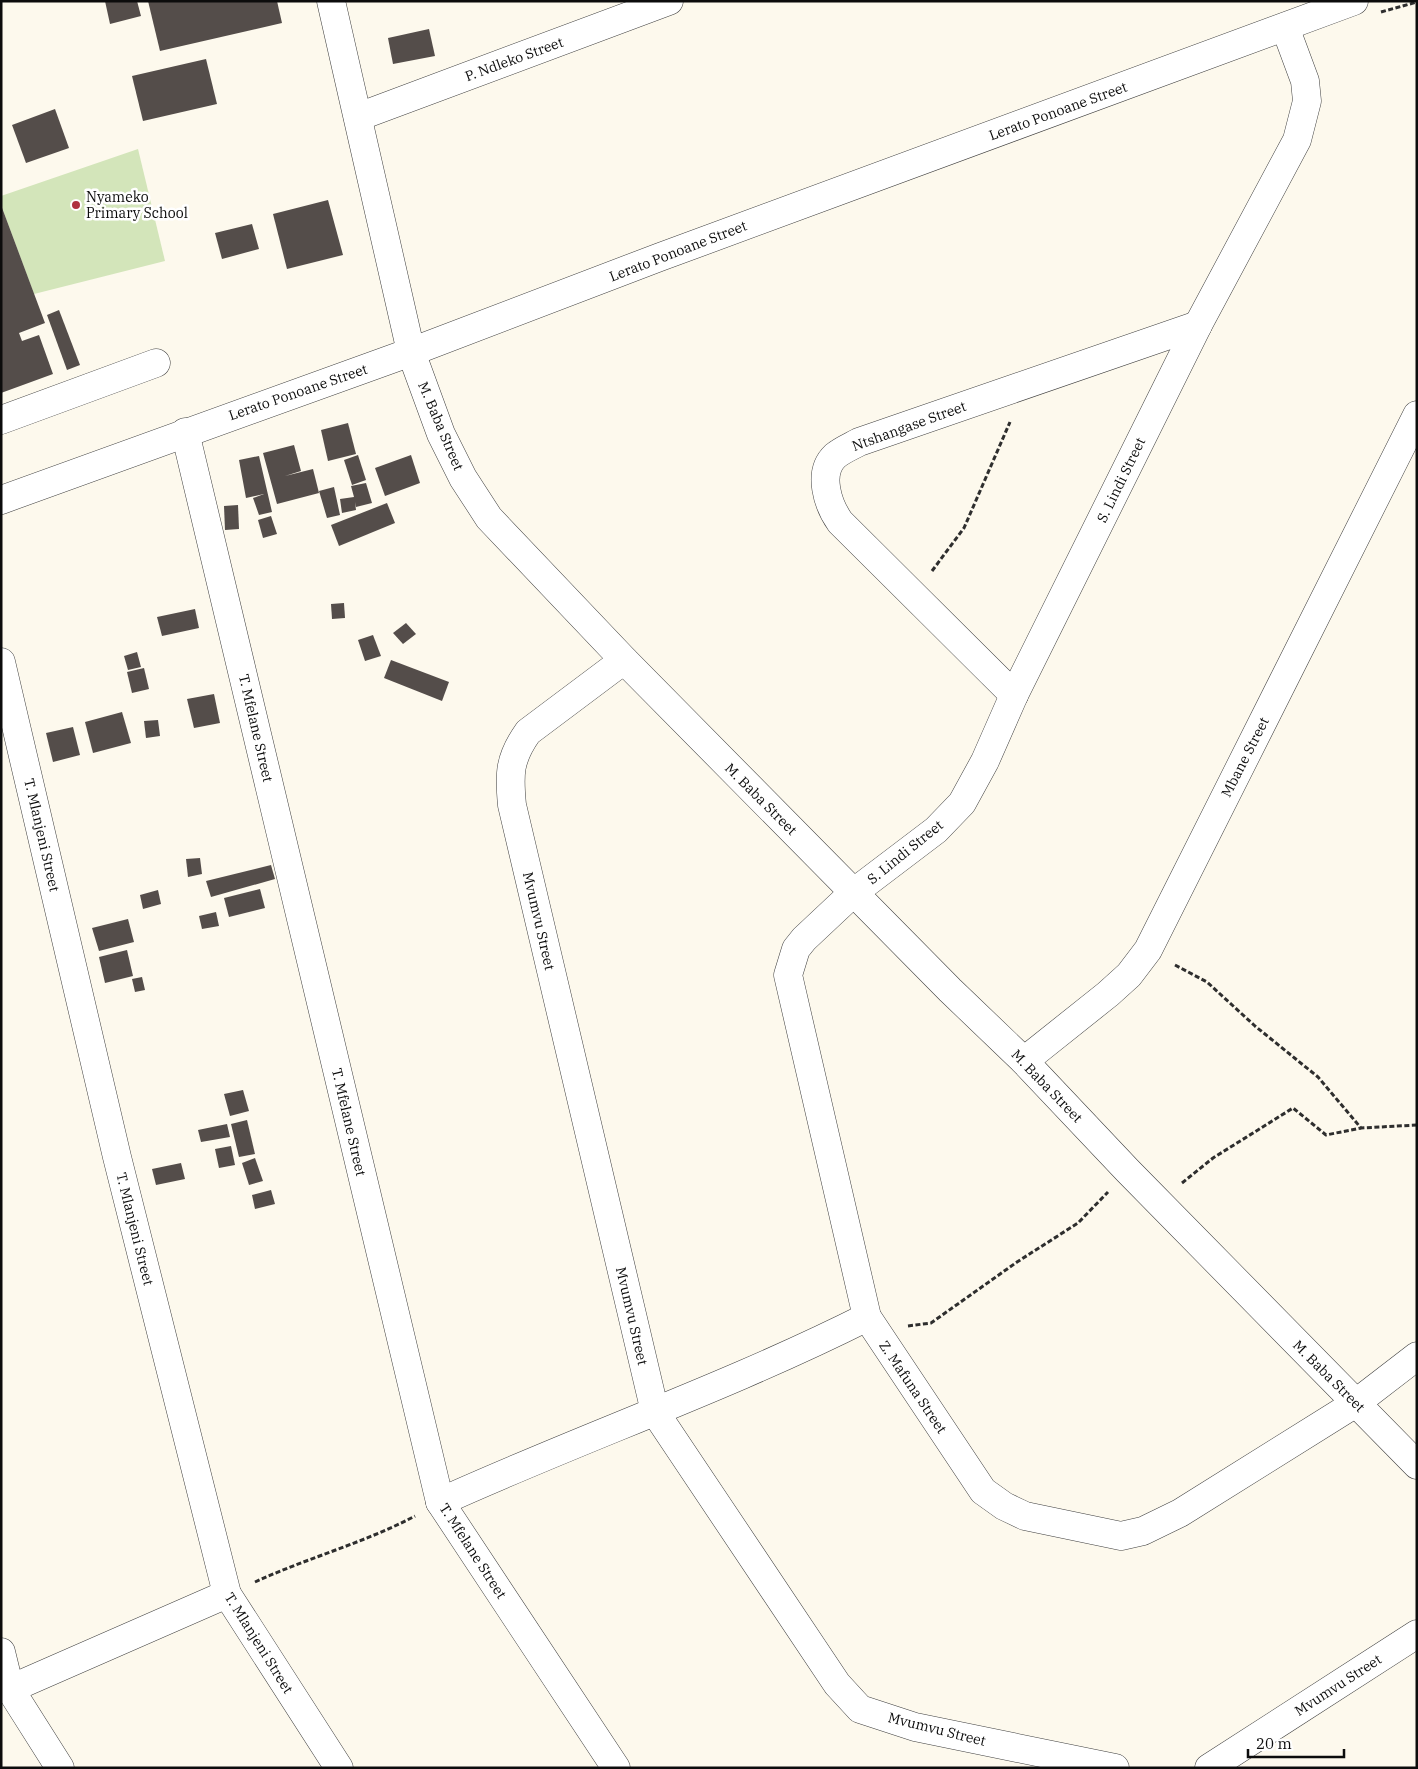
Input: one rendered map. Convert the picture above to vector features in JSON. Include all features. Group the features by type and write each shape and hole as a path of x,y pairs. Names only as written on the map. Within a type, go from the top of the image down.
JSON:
{"street":[{"name":"M. Baba Street","path":"331,1 411,352 441,434 463,478 489,518 624,660 853,893 1024,1061 1158,1202 1417,1464"},
{"name":"P. Ndleko Street","path":"358,117 669,1"},
{"name":"Lerato Ponoane Street","path":"1,500 411,352 669,254 1354,1"},
{"name":"S. Lindi Street","path":"853,893 936,830 962,803 985,761 1014,695 1198,325 1299,132 1307,100 1305,81 1285,27"},
{"name":"Ntshangase Street","path":"1014,695 840,522 832,510 826,490 827,471 835,456 859,442 1198,325"},
{"path":"1,420 156,363"},
{"name":"Mbane Street","path":"1024,1061 1108,994 1129,975 1148,950 1417,415"},
{"name":"T. Mfelane Street","path":"185,432 440,1502 616,1768"},
{"name":"Mvumvu Street","path":"624,660 528,732 516,748 509,777 512,805 655,1412 837,1684 860,1709 915,1727 1115,1768"},
{"name":"T. Mlanjeni Street","path":"1,662 117,1157 227,1594 339,1768"},
{"name":"Z. Mafuna Street","path":"853,893 804,939 796,949 788,975 867,1317 983,1491 1004,1506 1024,1516 1120,1536 1143,1532 1180,1513 1356,1403 1417,1356"},
{"path":"440,1502 505,1472 709,1390 867,1317"},
{"path":"10,1689 227,1594"},
{"name":"Mvumvu Street","path":"1209,1768 1417,1634"},
{"path":"1,1652 10,1689 60,1768"}],"path":[{"path":"914,596 964,528 1027,383"},
{"path":"1148,950 1207,982 1255,1026 1318,1077 1361,1128"},
{"path":"1158,1202 1213,1158 1293,1108 1326,1135 1361,1128 1417,1125"},
{"path":"867,1317 900,1327 931,1323 1016,1262 1078,1223 1128,1171"},
{"path":"227,1594 311,1558 384,1532 440,1502"}],"green space":[{"path":"138,149 165,261 34,294 1,205 1,196"}],"building":[{"path":"105,1 137,1 141,16 110,24"},
{"path":"148,1 277,1 282,23 160,51"},
{"path":"429,29 435,56 393,64 388,38"},
{"path":"206,59 217,104 143,121 132,76"},
{"path":"55,109 69,148 26,163 12,125"},
{"path":"328,200 343,255 287,269 273,214"},
{"path":"1,205 45,323 19,333 22,341 39,335 53,374 1,393"},
{"path":"252,224 259,249 222,259 215,233"},
{"path":"59,310 80,365 67,370 47,315"},
{"path":"348,423 356,454 328,461 321,430"},
{"path":"294,445 301,471 285,476 313,469 319,493 277,504 263,453"},
{"path":"358,455 366,480 352,485 344,460"},
{"path":"411,455 420,483 385,496 375,468"},
{"path":"259,456 272,512 259,515 253,498 264,494 246,498 239,460"},
{"path":"366,483 372,503 356,507 355,502 356,510 342,513 340,499 354,497 351,486"},
{"path":"334,487 340,515 327,518 319,491"},
{"path":"387,503 395,523 339,546 331,525"},
{"path":"238,505 239,529 225,530 224,506"},
{"path":"271,516 277,534 263,538 258,520"},
{"path":"344,603 345,618 332,619 331,604"},
{"path":"195,609 199,628 162,636 157,617"},
{"path":"406,623 416,634 403,644 393,633"},
{"path":"373,635 381,656 365,661 358,640"},
{"path":"137,652 141,667 128,670 124,656"},
{"path":"391,660 449,682 442,701 384,678"},
{"path":"144,668 149,689 132,693 127,672"},
{"path":"214,694 220,723 194,728 187,699"},
{"path":"122,712 131,743 93,753 85,722"},
{"path":"158,720 160,736 146,738 144,721"},
{"path":"73,727 80,755 53,762 46,733"},
{"path":"200,858 202,874 188,877 186,859"},
{"path":"271,865 275,879 211,897 206,881"},
{"path":"260,889 265,908 229,917 224,898"},
{"path":"158,890 161,904 143,909 140,895"},
{"path":"216,912 219,926 202,929 199,916"},
{"path":"128,919 134,942 99,951 92,928"},
{"path":"127,950 133,976 105,983 99,957"},
{"path":"142,977 145,990 135,992 132,979"},
{"path":"243,1090 249,1111 230,1116 224,1094"},
{"path":"247,1120 255,1154 239,1157 231,1124"},
{"path":"227,1124 230,1137 201,1142 198,1130"},
{"path":"231,1146 235,1165 219,1168 215,1149"},
{"path":"255,1158 263,1181 249,1185 242,1163"},
{"path":"181,1163 185,1179 156,1185 152,1169"},
{"path":"271,1190 275,1204 255,1209 252,1195"}],"place":[{"name":"Nyameko Primary School","path":"76,205"}]}
